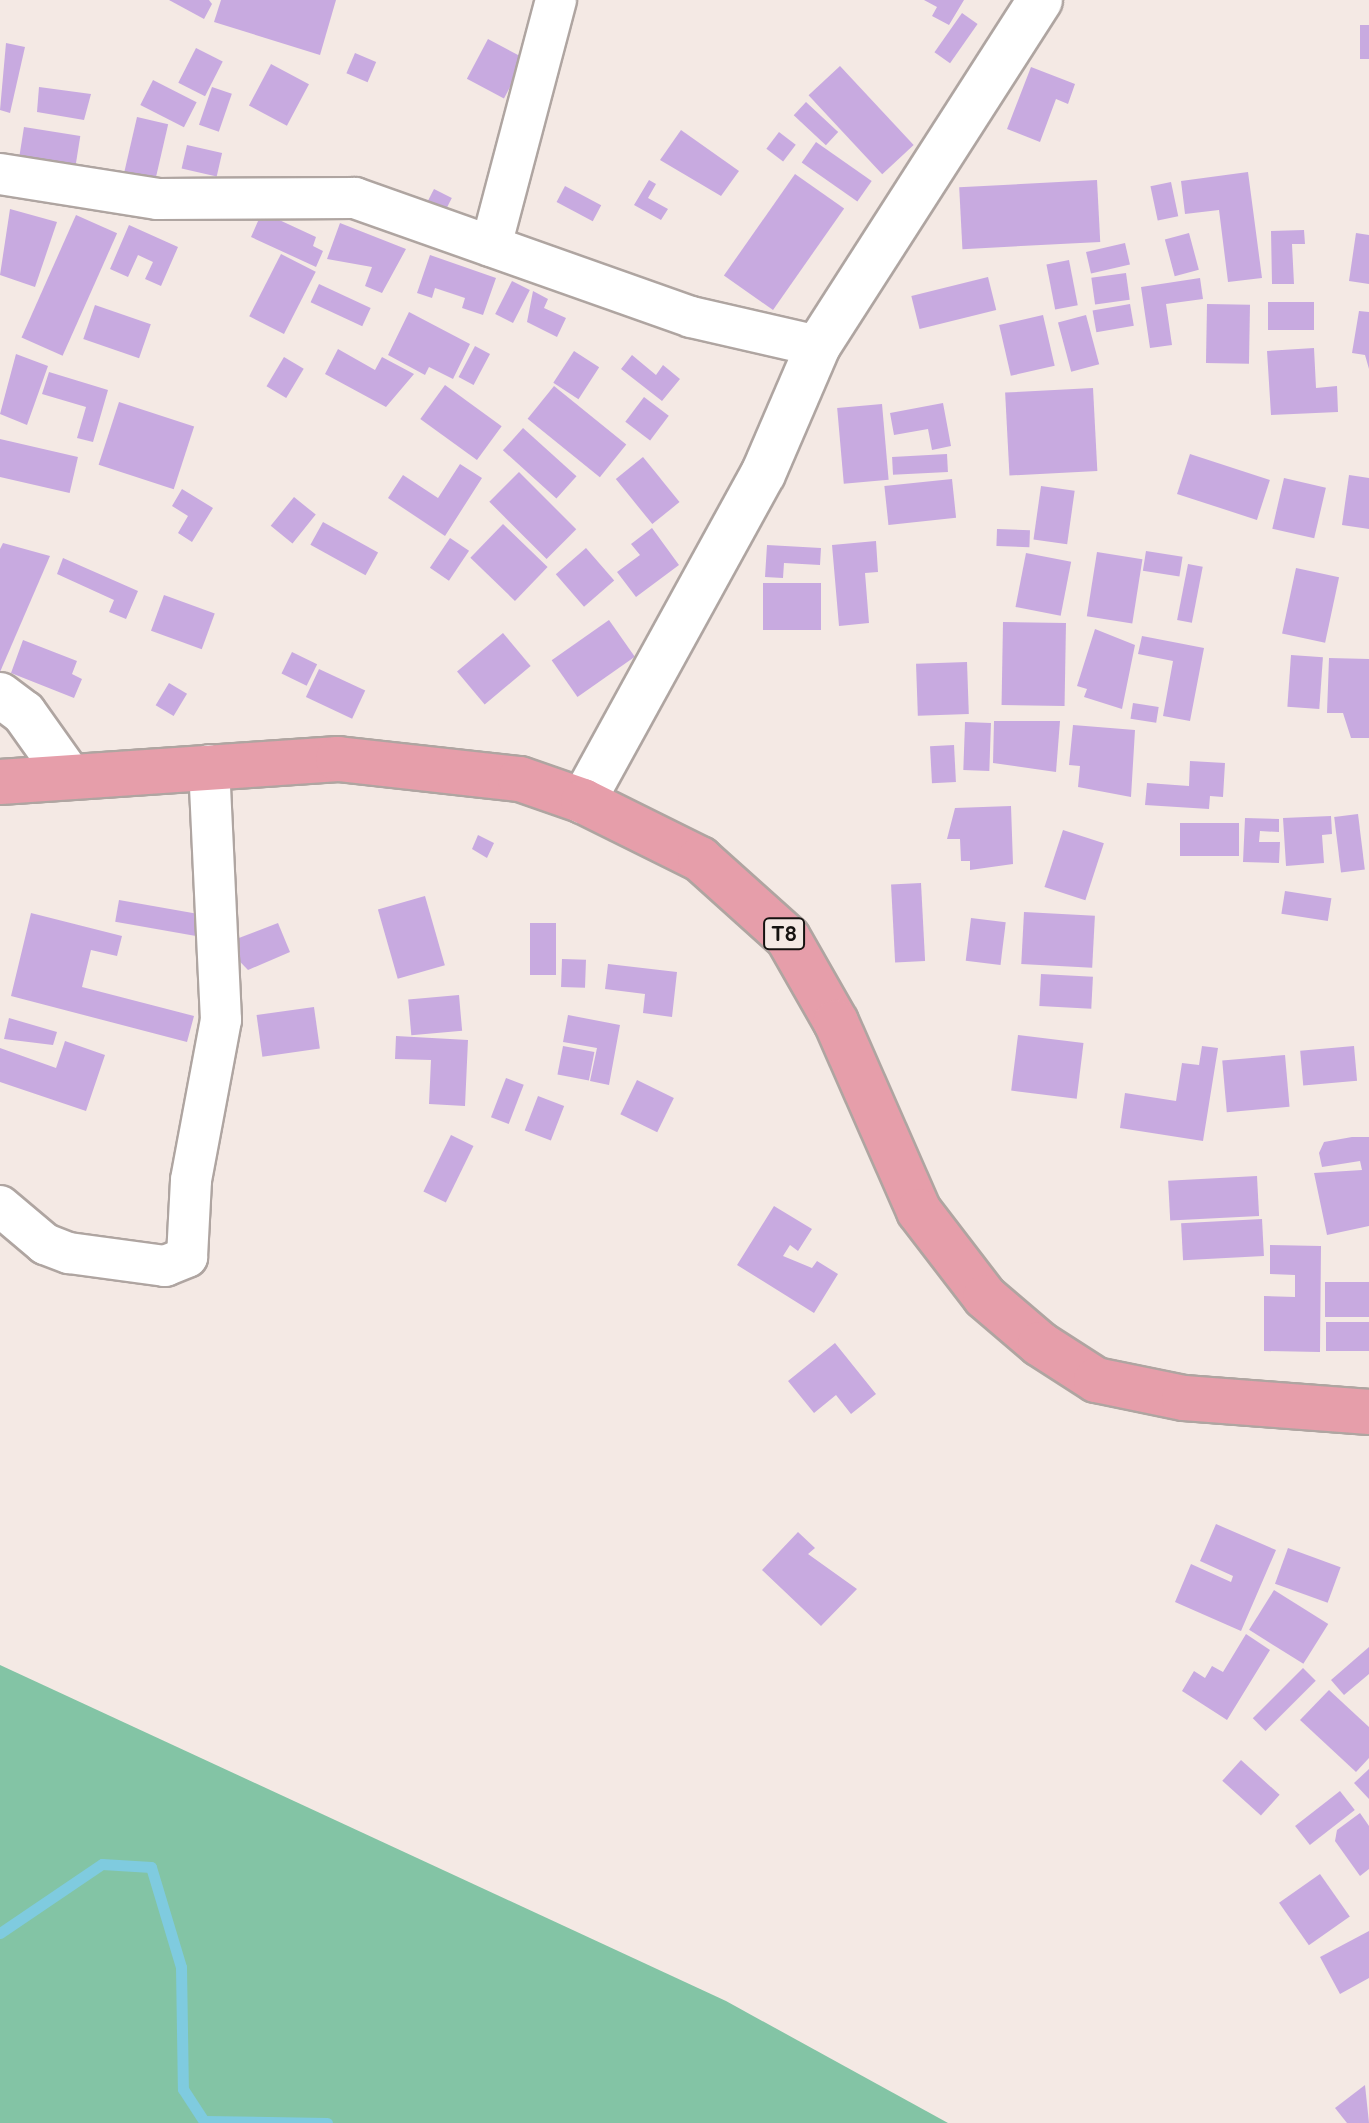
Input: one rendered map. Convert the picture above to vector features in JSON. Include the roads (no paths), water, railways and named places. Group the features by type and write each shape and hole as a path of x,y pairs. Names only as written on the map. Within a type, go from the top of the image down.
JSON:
{"highway":[{"name":"T8","path":"0,782 66,772 338,759 520,779 583,801 700,859 788,938 836,1022 919,1211 985,1297 1040,1344 1096,1380 1184,1398 1369,1412"}],"street":[{"path":"491,246 556,0"},
{"path":"583,801 749,502 818,346 1040,0"},
{"path":"0,174 157,199 355,198 691,317 818,346"},
{"path":"0,695 24,713 66,772"},
{"path":"0,1206 45,1244 69,1253 165,1266 187,1257 191,1180 221,1020 209,765"}],"waterway":[{"path":"0,1933 102,1864 151,1867 181,1967 183,2089 204,2121 327,2123"}]}
